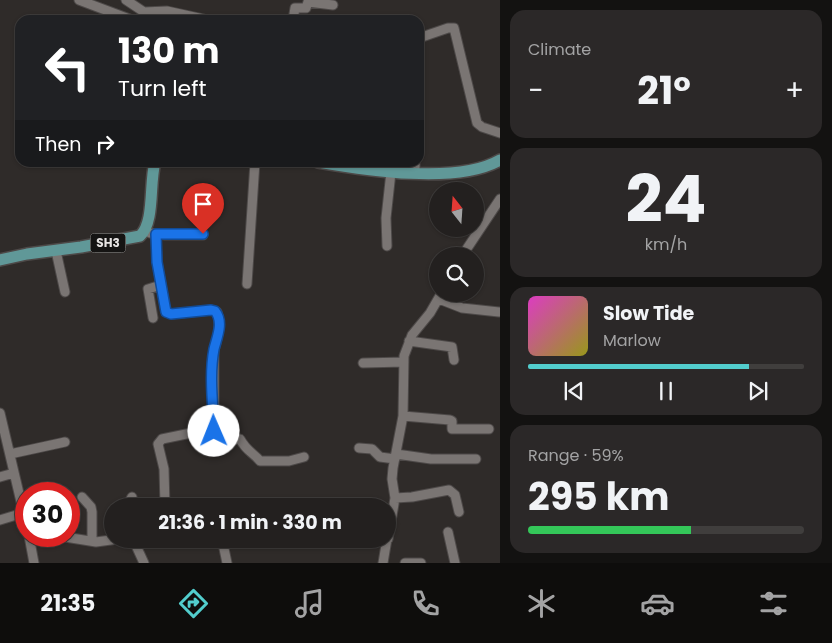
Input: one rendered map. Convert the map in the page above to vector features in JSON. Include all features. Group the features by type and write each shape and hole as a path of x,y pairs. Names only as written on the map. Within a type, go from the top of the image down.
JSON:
{"main road":[{"path":"354,167 390,172 415,168 464,172 488,167 500,160"},
{"name":"SH3","path":"0,260 27,254 133,239 150,233 148,226 154,167"}],"street":[{"path":"79,0 119,15"},
{"path":"126,0 143,15"},
{"path":"294,15 295,8 306,8 308,2 333,5"},
{"path":"148,15 166,11 185,15"},
{"path":"424,36 448,28 454,28 467,75 477,124 500,133"},
{"path":"247,284 256,167"},
{"path":"388,246 386,218 390,172"},
{"path":"468,247 500,199"},
{"path":"203,234 150,233 156,249 161,285 168,313 211,310 215,311 218,315 218,334 214,359 214,431"},
{"path":"56,251 64,292"},
{"path":"153,318 148,289 161,285"},
{"path":"436,302 409,341 404,362 403,416 392,479 395,498 412,497 449,490 455,495 459,512"},
{"path":"451,302 462,308 499,312"},
{"path":"409,341 452,347 454,360"},
{"path":"363,363 404,362"},
{"path":"0,413 16,482"},
{"path":"403,416 450,420 452,428 489,429"},
{"path":"165,498 164,469 159,441 191,433 214,431 222,432 226,440 240,439 246,450 257,456 260,461 289,460 304,457"},
{"path":"10,454 65,442"},
{"path":"359,448 372,449 380,457 476,459"},
{"path":"0,477 14,473"},
{"path":"82,496 91,507 92,541"},
{"path":"0,520 15,515"},
{"path":"448,532 455,563"},
{"path":"80,539 104,540"},
{"path":"31,547 34,563"},
{"path":"137,548 144,563"},
{"path":"224,548 227,563"},
{"path":"383,563 386,548"},
{"path":"406,563 422,563"}],"route":[{"path":"203,234 156,234 156,249 166,312 171,314 211,310 217,312 218,315 218,341 214,350 213,368 214,431"}]}
